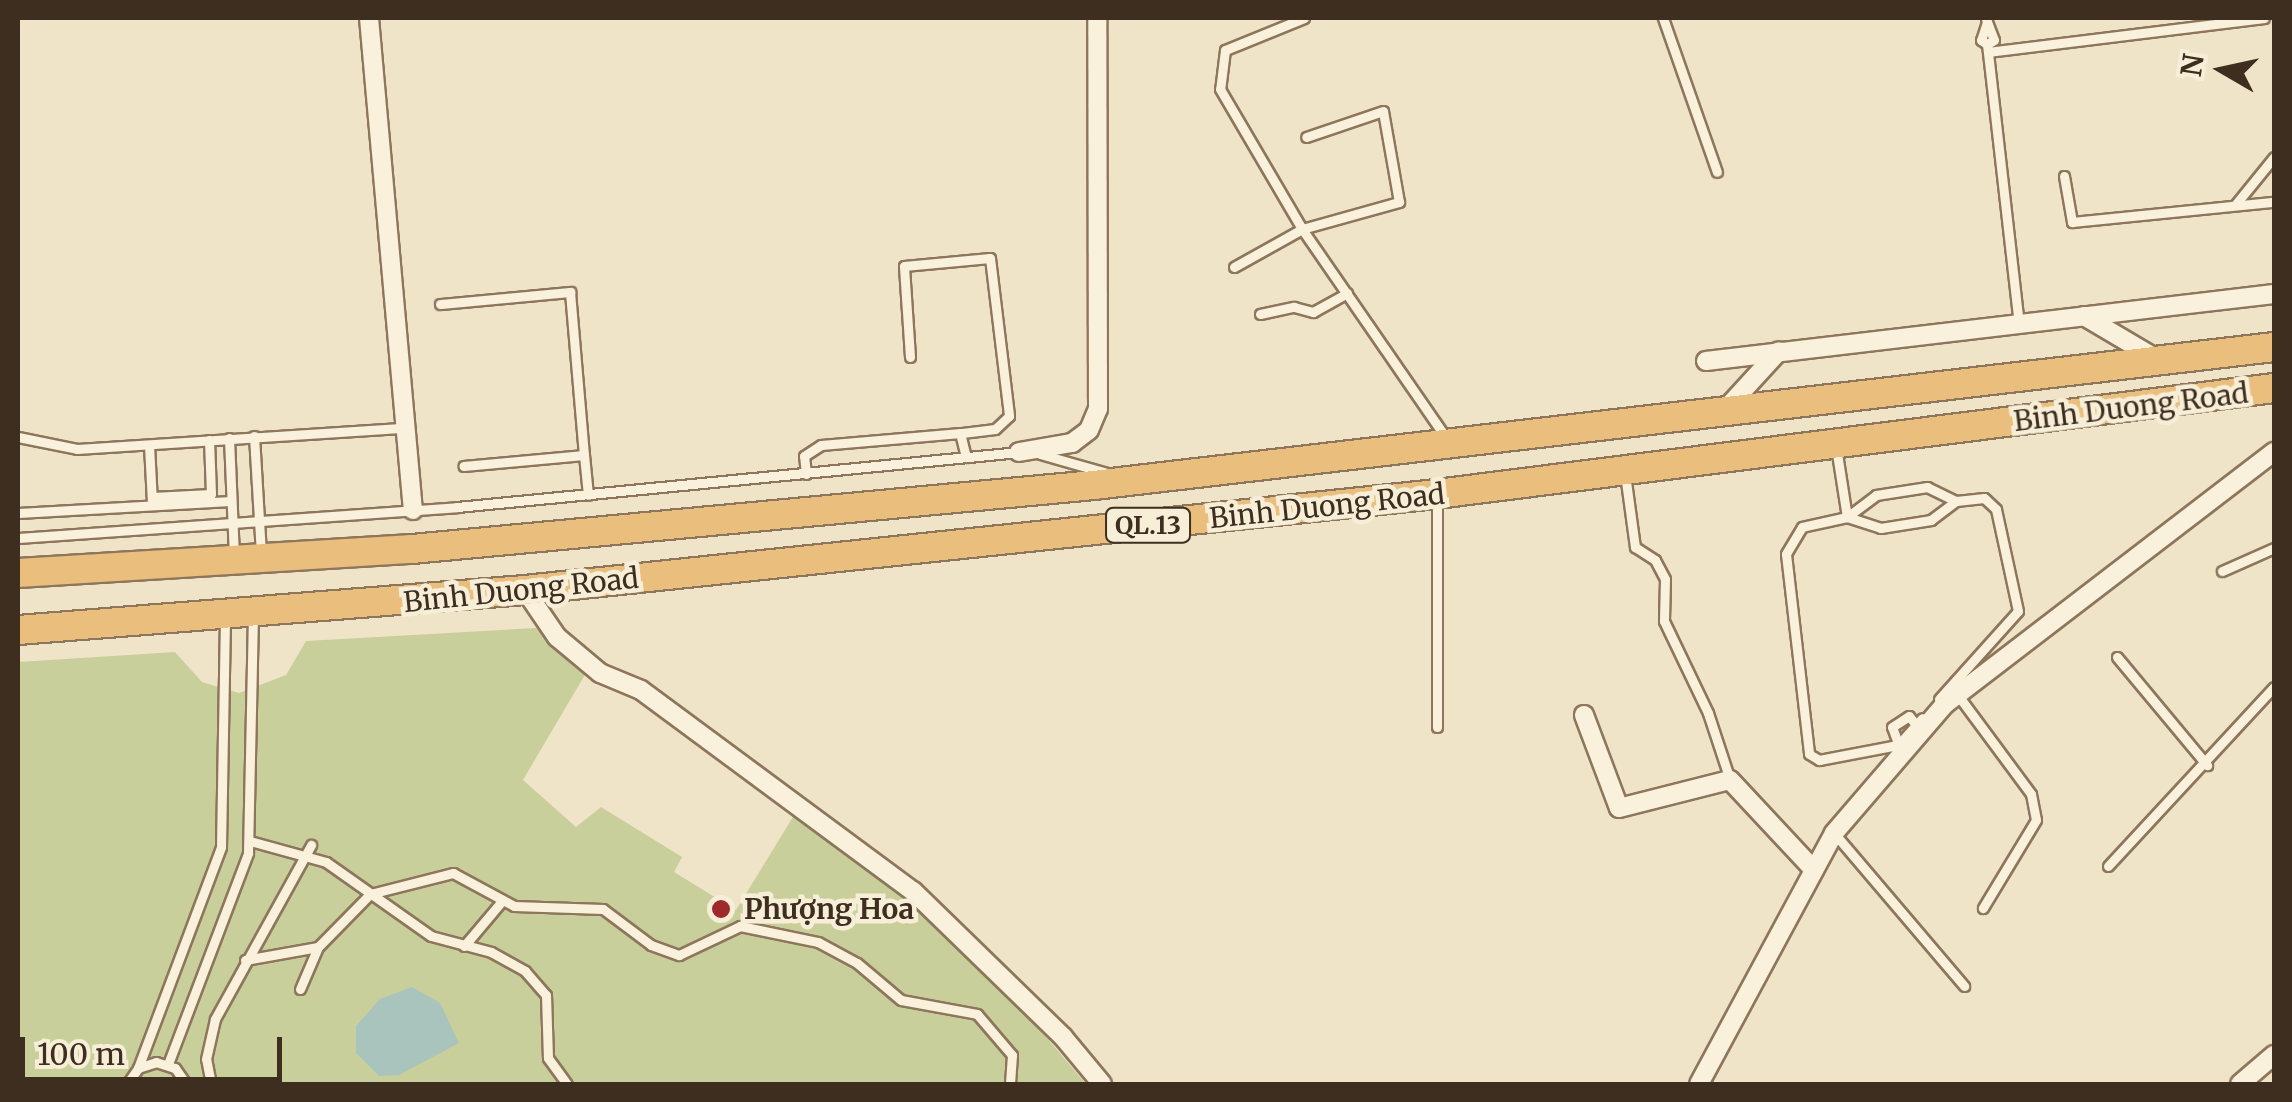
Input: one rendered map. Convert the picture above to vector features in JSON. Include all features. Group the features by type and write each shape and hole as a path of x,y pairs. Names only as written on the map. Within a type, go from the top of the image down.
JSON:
{"highway":[{"name":"Binh Duong Road","path":"18,573 248,559 1138,480 2274,347"},
{"name":"Binh Duong Road","path":"18,630 239,617 525,590 1437,494 2274,388"}],"street":[{"path":"369,18 413,510"},
{"path":"1022,452 1072,443 1089,430 1098,409 1098,18"},
{"path":"1706,361 2274,294"},
{"path":"2084,316 2155,358"},
{"path":"1724,410 1779,351"},
{"path":"1700,1084 1834,833 1919,728 1957,694 2274,452"},
{"path":"525,590 557,637 600,673 641,690 913,890 1063,1037 1102,1084"},
{"path":"1584,715 1618,808 1730,780 1814,870"},
{"path":"2240,1084 2274,1055"}],"lane":[{"path":"1304,18 1257,32 1224,50 1220,89 1302,228 1449,441"},
{"path":"1663,18 1717,172"},
{"path":"1988,48 2264,18"},
{"path":"1986,20 1980,27 1988,48 2019,323"},
{"path":"1234,267 1302,228 1399,202 1402,194 1383,111 1306,137"},
{"path":"2234,206 2274,157"},
{"path":"2064,176 2072,222 2274,202"},
{"path":"806,474 804,456 814,446 995,430 1009,416 990,258 904,266 910,357"},
{"path":"440,304 570,292 588,495"},
{"path":"1260,314 1294,308 1313,312 1347,293"},
{"path":"18,437 77,449 404,428"},
{"path":"960,433 966,458"},
{"path":"248,559 260,521 254,436"},
{"path":"229,438 233,523 248,559"},
{"path":"18,512 211,494 209,440"},
{"path":"1836,444 1847,517"},
{"path":"150,445 152,501"},
{"path":"18,538 413,510 1022,452 1138,480"},
{"path":"464,466 584,455"},
{"path":"1625,471 1635,546 1655,560 1664,580 1664,622 1708,713 1730,780"},
{"path":"1900,749 1818,760 1809,754 1786,554 1802,527 1847,517 1876,495 1926,488 1956,501 1984,498 1996,509 2018,611 1919,728"},
{"path":"1437,494 1437,727"},
{"path":"152,501 232,500"},
{"path":"1847,517 1881,528 1931,520 1956,501"},
{"path":"2222,571 2274,548"},
{"path":"168,1064 250,841 239,617"},
{"path":"127,1084 138,1068 221,847 239,617"},
{"path":"2117,657 2208,764"},
{"path":"2108,866 2208,764 2274,687"},
{"path":"1957,694 2031,794 2036,820 1983,908"},
{"path":"1834,833 1964,986"},
{"path":"250,841 302,854 337,869 431,936 503,957 540,987 548,1009 548,1058 567,1084"},
{"path":"211,1084 211,1031 302,854 311,844"},
{"path":"300,989 318,948 370,894 446,872 502,902 603,910 651,945 680,955 740,926 818,942 857,963 901,1000 976,1014 1012,1055 1010,1084"},
{"path":"464,946 502,902"},
{"path":"246,960 318,948"},
{"path":"138,1068 168,1064"},
{"path":"168,1064 186,1084"},
{"path":"18,1082 26,1084"}],"green space":[{"path":"536,628 586,673 523,780 576,827 601,807 682,857 674,872 736,910 796,812 919,909 1025,1012 1086,1084 18,1084 18,662 175,652 202,682 239,693 286,675 306,641"}],"water":[{"path":"412,987 440,1003 459,1043 399,1075 379,1076 356,1053 356,1026 380,999"}],"place":[{"name":"Phượng Hoa","path":"721,909"}]}
